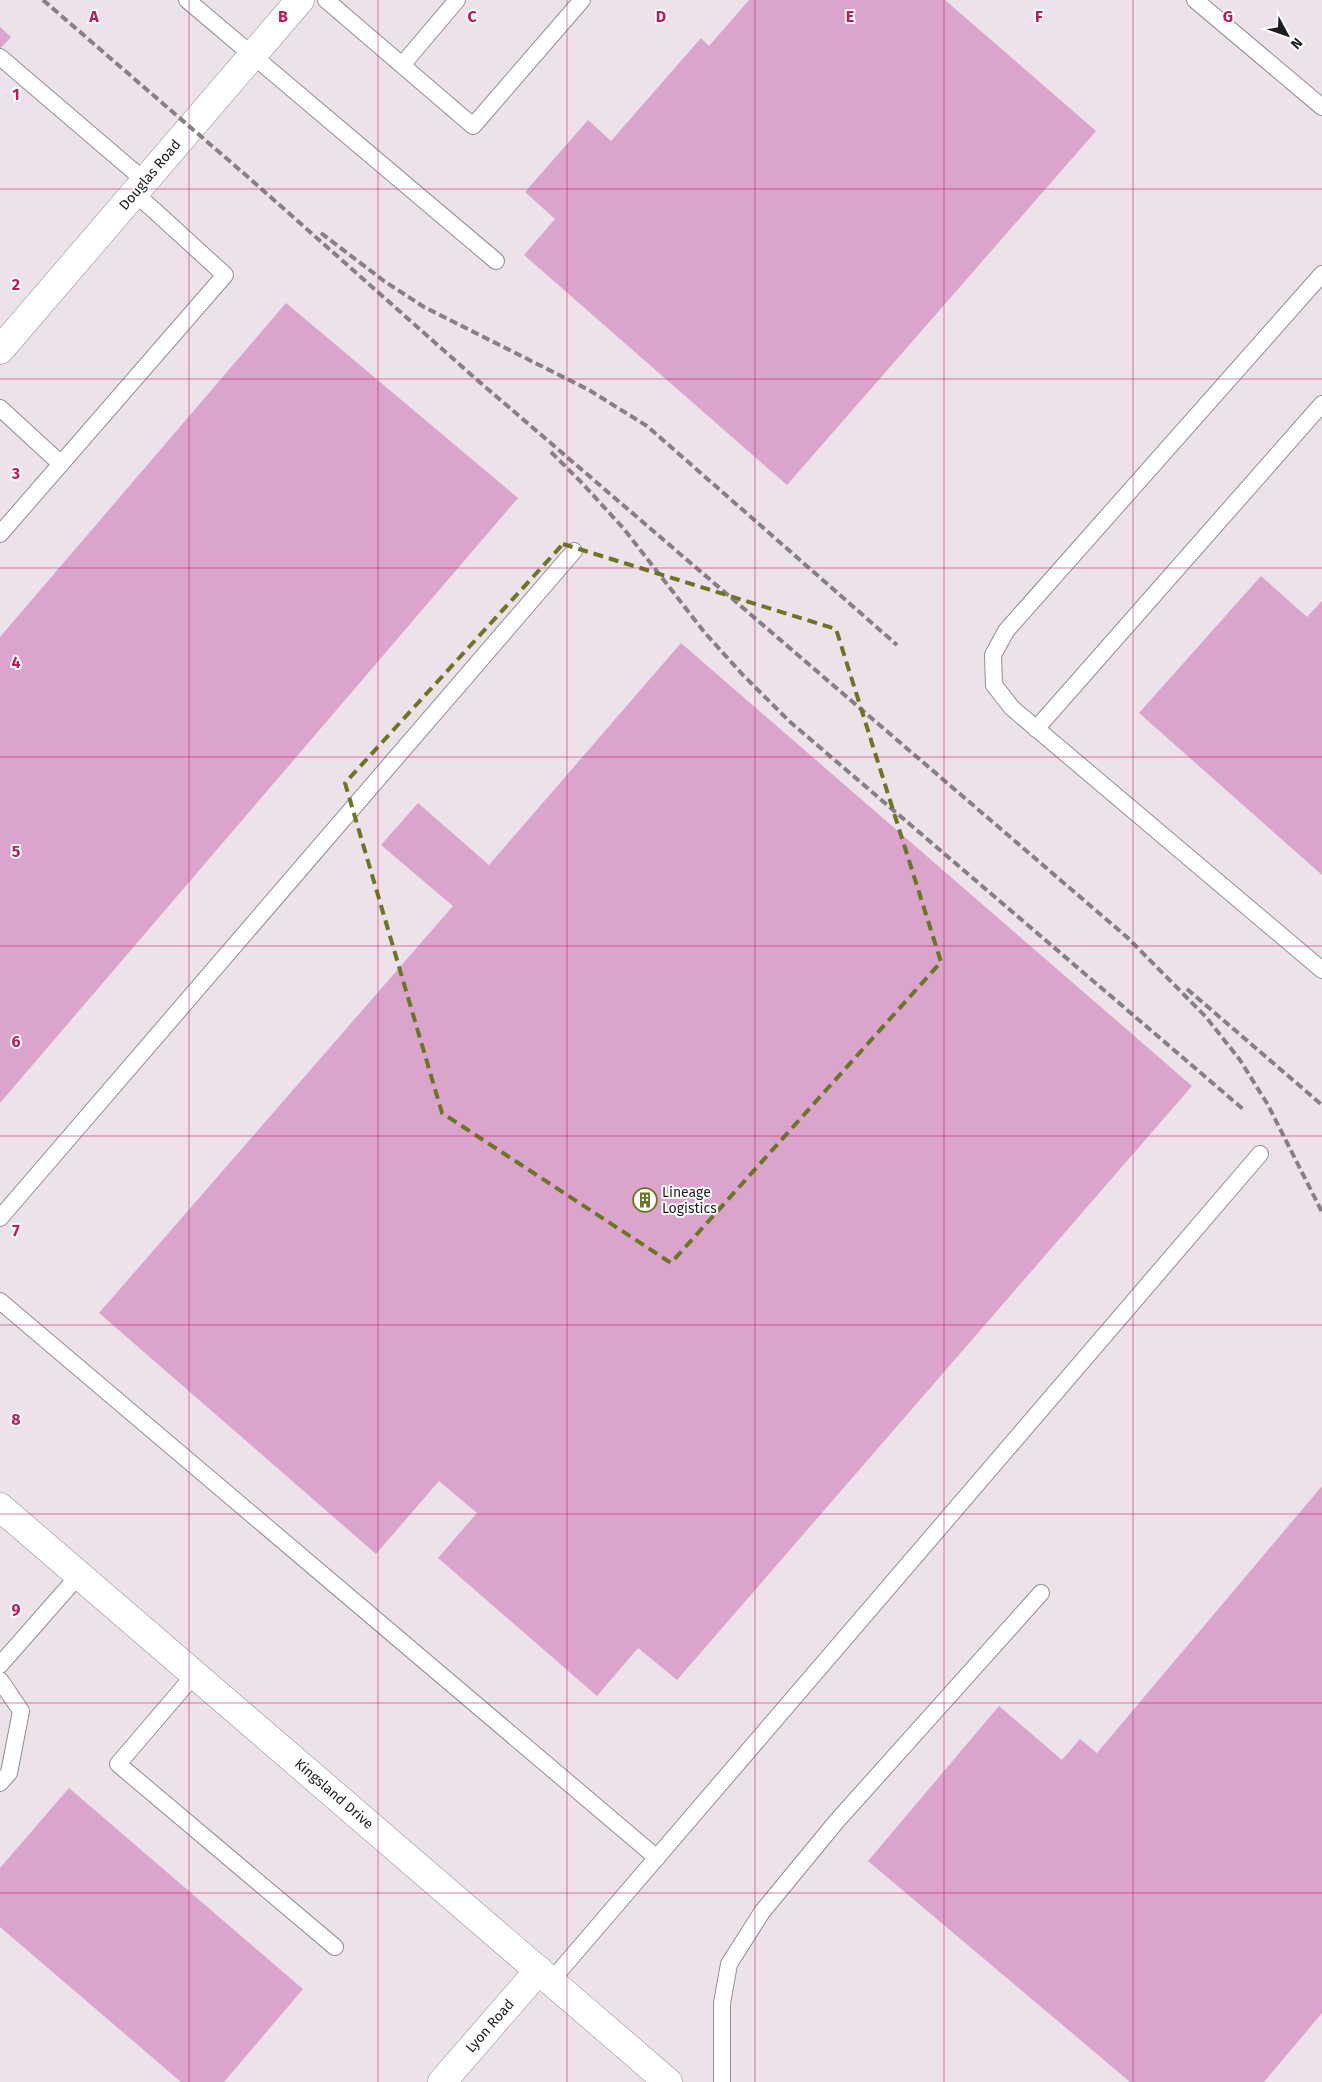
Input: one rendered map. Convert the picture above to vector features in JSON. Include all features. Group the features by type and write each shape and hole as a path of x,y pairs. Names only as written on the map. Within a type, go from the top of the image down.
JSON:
{"street":[{"name":"Douglas Road","path":"0,350 300,0"},
{"name":"Kingsland Drive","path":"0,1507 668,2082"},
{"name":"Lyon Road","path":"442,2082 545,1976"}],"lane":[{"path":"187,0 496,261"},
{"path":"326,0 473,126 582,0"},
{"path":"402,65 457,0"},
{"path":"1195,0 1322,107"},
{"path":"0,56 140,187 225,274 0,534"},
{"path":"1322,274 1006,630 993,655 994,685 1012,708 1322,970"},
{"path":"1036,729 1322,404"},
{"path":"0,408 61,464"},
{"path":"0,1218 574,551"},
{"path":"545,1976 657,1858 1260,1154"},
{"path":"0,1302 657,1858"},
{"path":"0,1665 79,1575"},
{"path":"722,2082 722,2003 729,1964 762,1912 836,1822 1041,1593"},
{"path":"195,1674 118,1764 335,1947"},
{"path":"0,1680 21,1711 9,1773 0,1783"}],"highlighted area":[{"path":"563,544 836,629 941,962 671,1263 442,1113 345,783"}],"shaded area":[{"path":"0,0 1322,0 1322,2082 0,2082"}],"building":[{"path":"749,0 945,0 1096,131 787,485 524,255 555,219 525,192 588,120 611,141 701,38 709,46"},
{"path":"0,27 11,37 0,49"},
{"path":"286,303 518,498 0,1103 0,637"},
{"path":"1261,576 1307,617 1322,601 1322,875 1139,713"},
{"name":"Lineage Logistics","path":"681,643 1192,1086 677,1680 638,1648 597,1696 438,1558 477,1513 439,1481 376,1554 99,1313 453,906 381,845 418,803 489,865"},
{"path":"1322,1486 1322,2013 1264,2082 1130,2082 868,1861 999,1706 1062,1760 1080,1739 1097,1753"},
{"path":"69,1788 303,1989 224,2082 181,2082 0,1927 0,1868"}],"railway":[{"path":"43,0 248,177 476,379 1128,938 1206,1017 1240,1060 1268,1105 1322,1212"},
{"path":"321,233 384,281 424,307 589,390 647,426 897,645"},
{"path":"551,452 624,529 705,633 742,674 789,721 1243,1109"},
{"path":"1187,989 1322,1105"}],"place":[{"name":"Lineage Logistics","path":"645,1200"}]}
